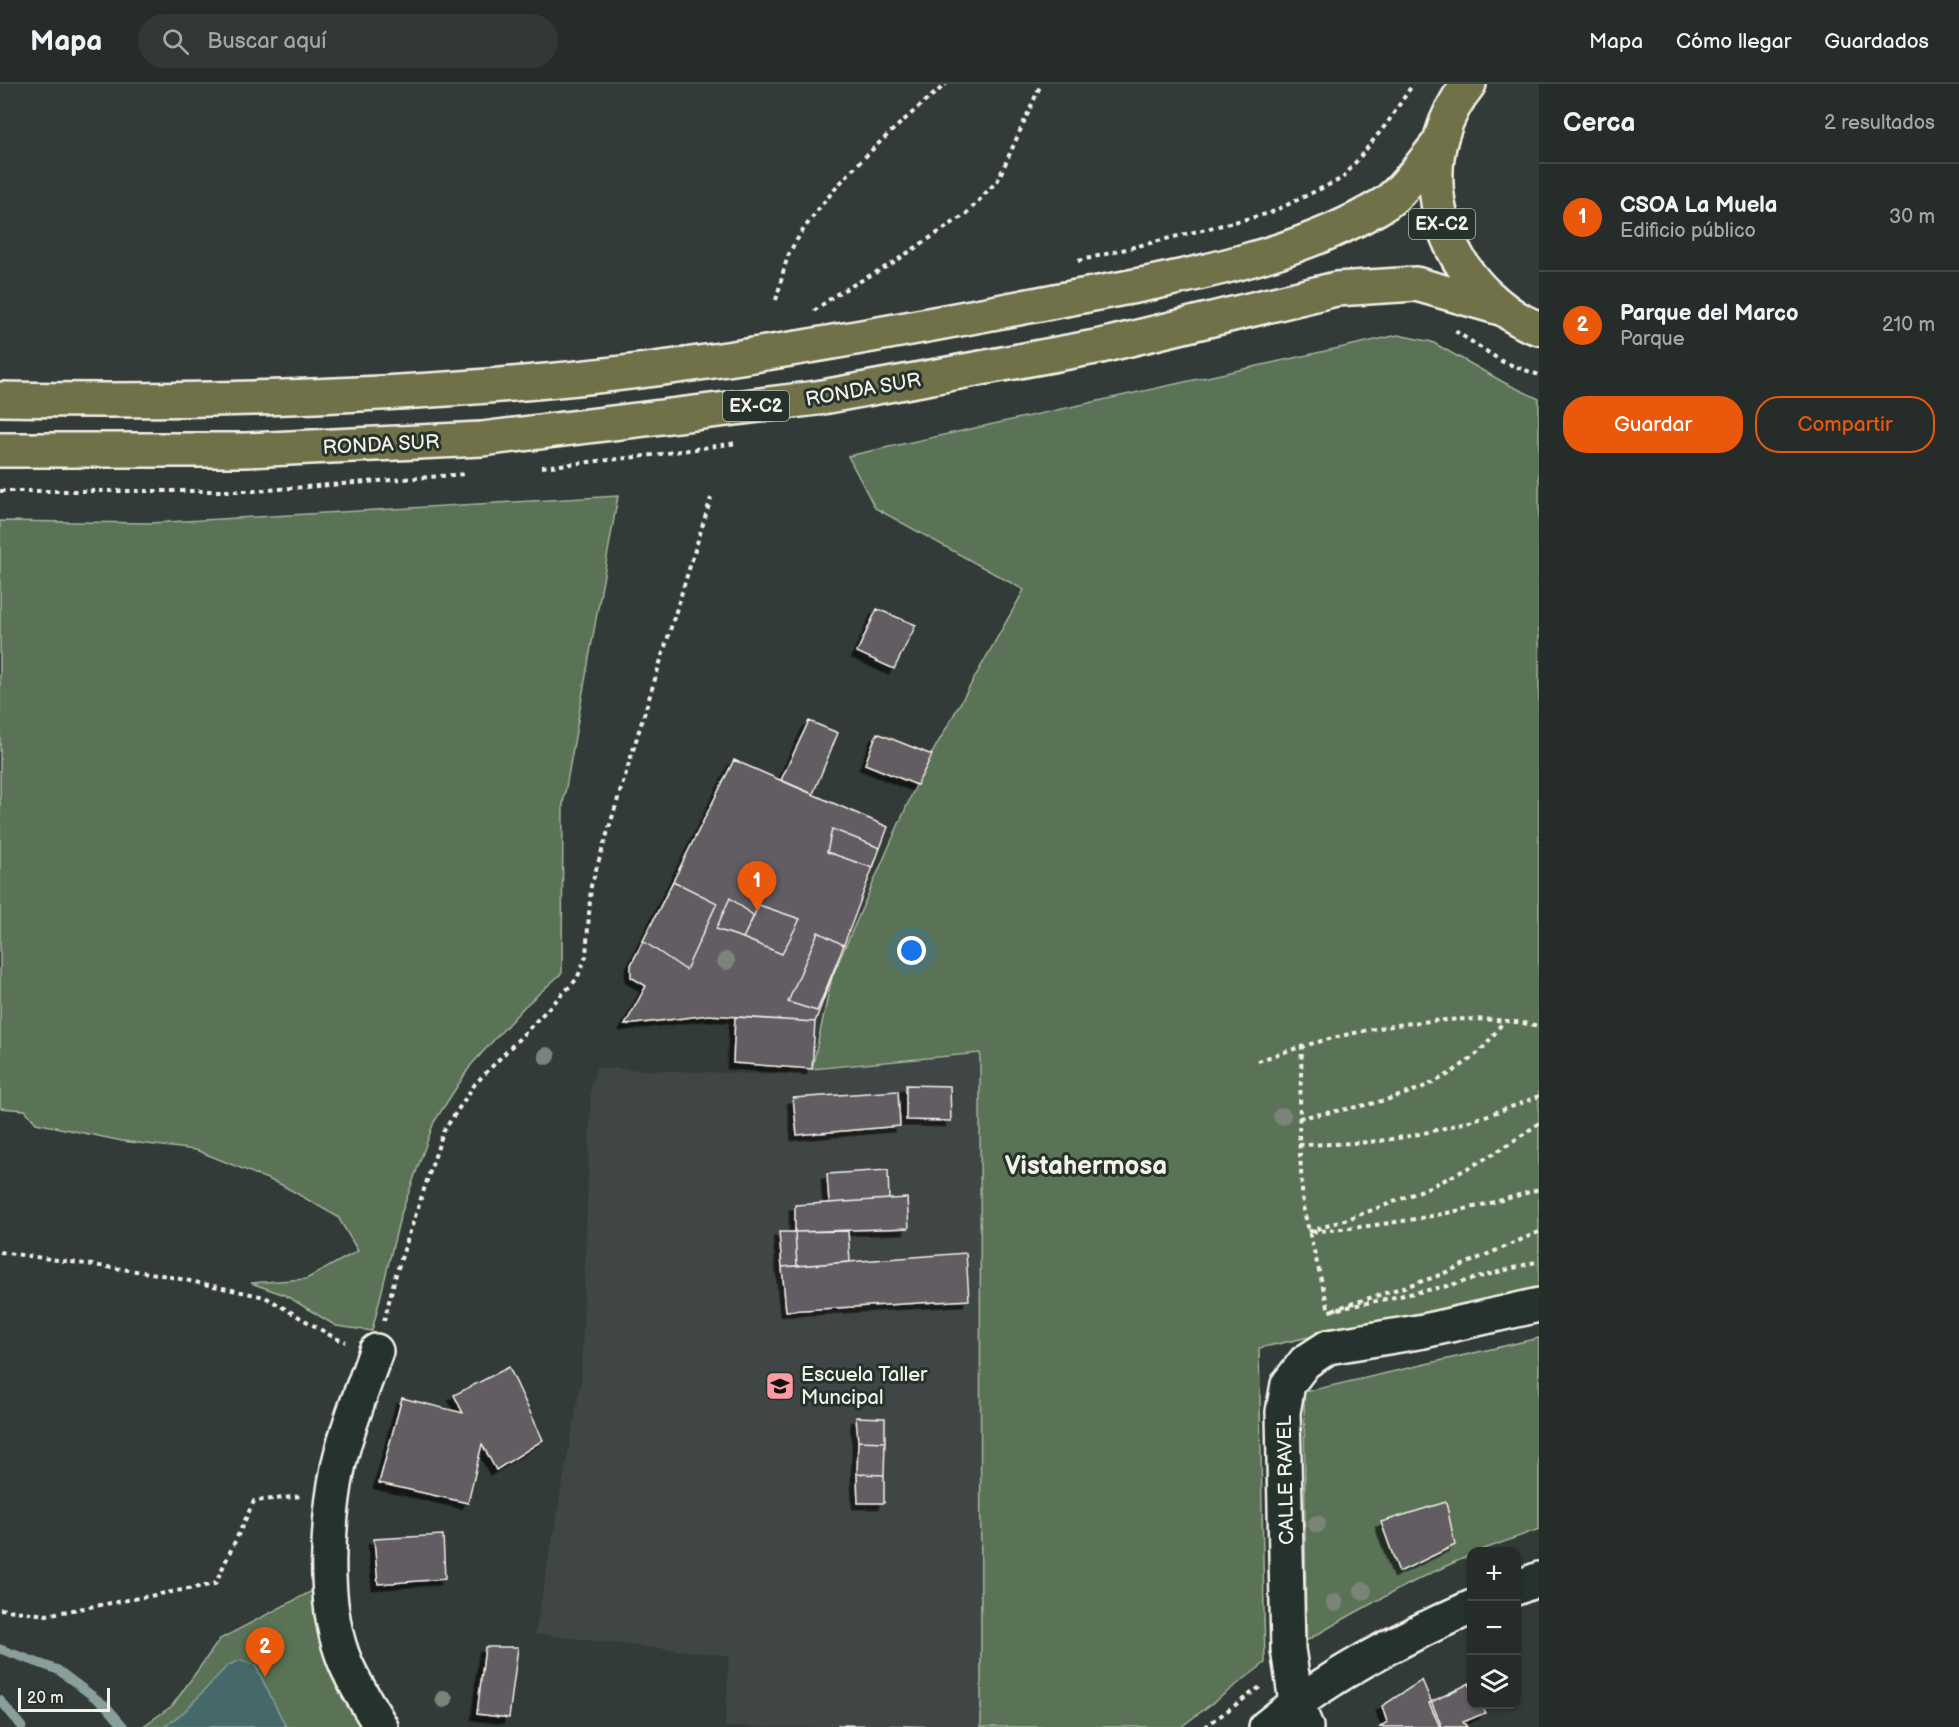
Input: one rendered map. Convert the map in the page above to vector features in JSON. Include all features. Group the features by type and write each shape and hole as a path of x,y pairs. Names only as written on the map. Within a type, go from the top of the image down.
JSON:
{"highway":[{"name":"EX-C2","path":"1469,84 1458,97 1439,143 1435,189 1445,234 1467,275 1500,308 1539,328"},
{"name":"EX-C2","path":"0,399 309,398 548,381 836,343 1101,292 1264,257 1337,230 1389,201 1439,143"},
{"name":"RONDA SUR","path":"0,450 245,450 482,439 817,398 1101,346 1336,289 1416,284 1500,308"}],"street":[{"name":"CALLE RAVEL","path":"1301,1714 1288,1649 1282,1412 1288,1384 1305,1362 1328,1347 1424,1331 1539,1305"},
{"path":"373,1360 338,1467 330,1574 333,1613 342,1654 381,1727"},
{"path":"1521,1586 1539,1579"},
{"path":"1266,1727 1301,1714 1402,1638 1467,1609"}],"path":[{"path":"776,300 791,249 822,204 885,138 946,84"},
{"path":"817,316 806,318 835,296 891,264 966,214 998,180 1041,84"},
{"path":"1069,264 1270,213 1343,178 1388,122 1413,84"},
{"path":"0,1252 157,1274 265,1297 373,1360 396,1274 443,1132 475,1084 577,979 586,956 587,910 591,886 711,498"},
{"path":"1258,1061 1302,1045 1410,1024 1476,1019 1539,1026"},
{"path":"1299,1118 1389,1101 1440,1081 1476,1055 1504,1021"},
{"path":"1302,1045 1299,1145 1303,1207 1331,1320"},
{"path":"1299,1145 1378,1141 1430,1131 1499,1113 1539,1096"},
{"path":"1308,1232 1392,1205 1458,1175 1539,1123"},
{"path":"1308,1232 1365,1227 1443,1214 1539,1189"},
{"path":"1329,1311 1435,1277 1539,1232"},
{"path":"1329,1311 1447,1286 1539,1261"},
{"path":"0,1609 46,1616 215,1584 254,1501 335,1493"},
{"path":"1205,1727 1263,1685"}],"shaded area":[{"name":"Escuela Taller Muncipal","path":"980,1053 981,1727 725,1727 729,1656 535,1634 581,1381 591,1085 596,1068 760,1074"}],"green space":[{"path":"1398,335 1432,342 1505,383 1539,399 1539,1287 1259,1348 1265,1663 1181,1727 981,1727 980,1053 812,1069 832,977 922,771 1024,590 875,508 848,456"},
{"path":"618,496 563,804 562,973 524,1007 471,1065 434,1122 400,1217 372,1331 336,1326 285,1295 251,1283 306,1279 358,1251 338,1217 282,1185 196,1150 122,1141 36,1123 25,1110 0,1108 0,521 150,523"},
{"path":"1539,1338 1539,1529 1490,1547 1467,1547 1467,1557 1387,1595 1306,1641 1304,1392"},
{"path":"314,1590 348,1702 362,1727 142,1727 172,1706 220,1639"}],"water":[{"path":"240,1660 255,1665 286,1727 164,1727 185,1711 227,1666"}],"building":[{"path":"877,609 916,625 894,669 857,652"},
{"path":"809,721 838,733 813,794 781,780"},
{"path":"877,733 932,755 917,785 865,764"},
{"path":"734,760 888,827 815,1022 709,1015 625,1025 646,986 631,977 631,965"},
{"path":"832,829 880,848 873,868 827,852"},
{"path":"673,881 717,903 686,970 643,941"},
{"path":"730,898 754,916 743,938 716,929"},
{"path":"759,905 800,919 782,954 743,938"},
{"path":"818,932 844,945 817,1011 788,1002"},
{"path":"735,1017 815,1022 812,1069 733,1063"},
{"path":"906,1085 950,1086 951,1121 906,1120"},
{"path":"898,1091 900,1126 797,1135 793,1098"},
{"path":"888,1170 889,1199 829,1203 827,1174"},
{"path":"907,1198 909,1228 795,1232 795,1205"},
{"path":"848,1231 850,1262 797,1266 795,1232"},
{"path":"779,1232 795,1232 797,1266 782,1267"},
{"path":"966,1253 969,1300 786,1311 782,1267"},
{"path":"509,1367 543,1440 496,1470 482,1444 468,1503 379,1483 402,1398 463,1413 454,1395"},
{"path":"856,1417 885,1418 885,1442 858,1441"},
{"path":"858,1441 885,1442 884,1475 857,1474"},
{"path":"857,1474 884,1475 884,1503 858,1503"},
{"path":"1446,1502 1455,1545 1399,1572 1381,1522"},
{"path":"443,1535 445,1579 378,1584 374,1539"},
{"path":"485,1647 518,1647 509,1718 477,1714"},
{"path":"1422,1680 1442,1727 1380,1727 1387,1722 1382,1706"},
{"path":"1467,1684 1467,1709 1483,1709 1485,1713 1463,1722 1467,1727 1440,1727 1429,1703"},
{"path":"838,1725 940,1727 838,1727"}],"waterway":[{"path":"0,1649 58,1670 106,1706 124,1727"},
{"path":"0,1700 22,1727"}],"place":[{"name":"CSOA La Muela","path":"757,911"},
{"name":"Escuela Taller Muncipal","path":"780,1386"},
{"name":"Parque del Marco","path":"265,1677"}],"district":[{"name":"Vistahermosa","path":"1086,1165"}]}
